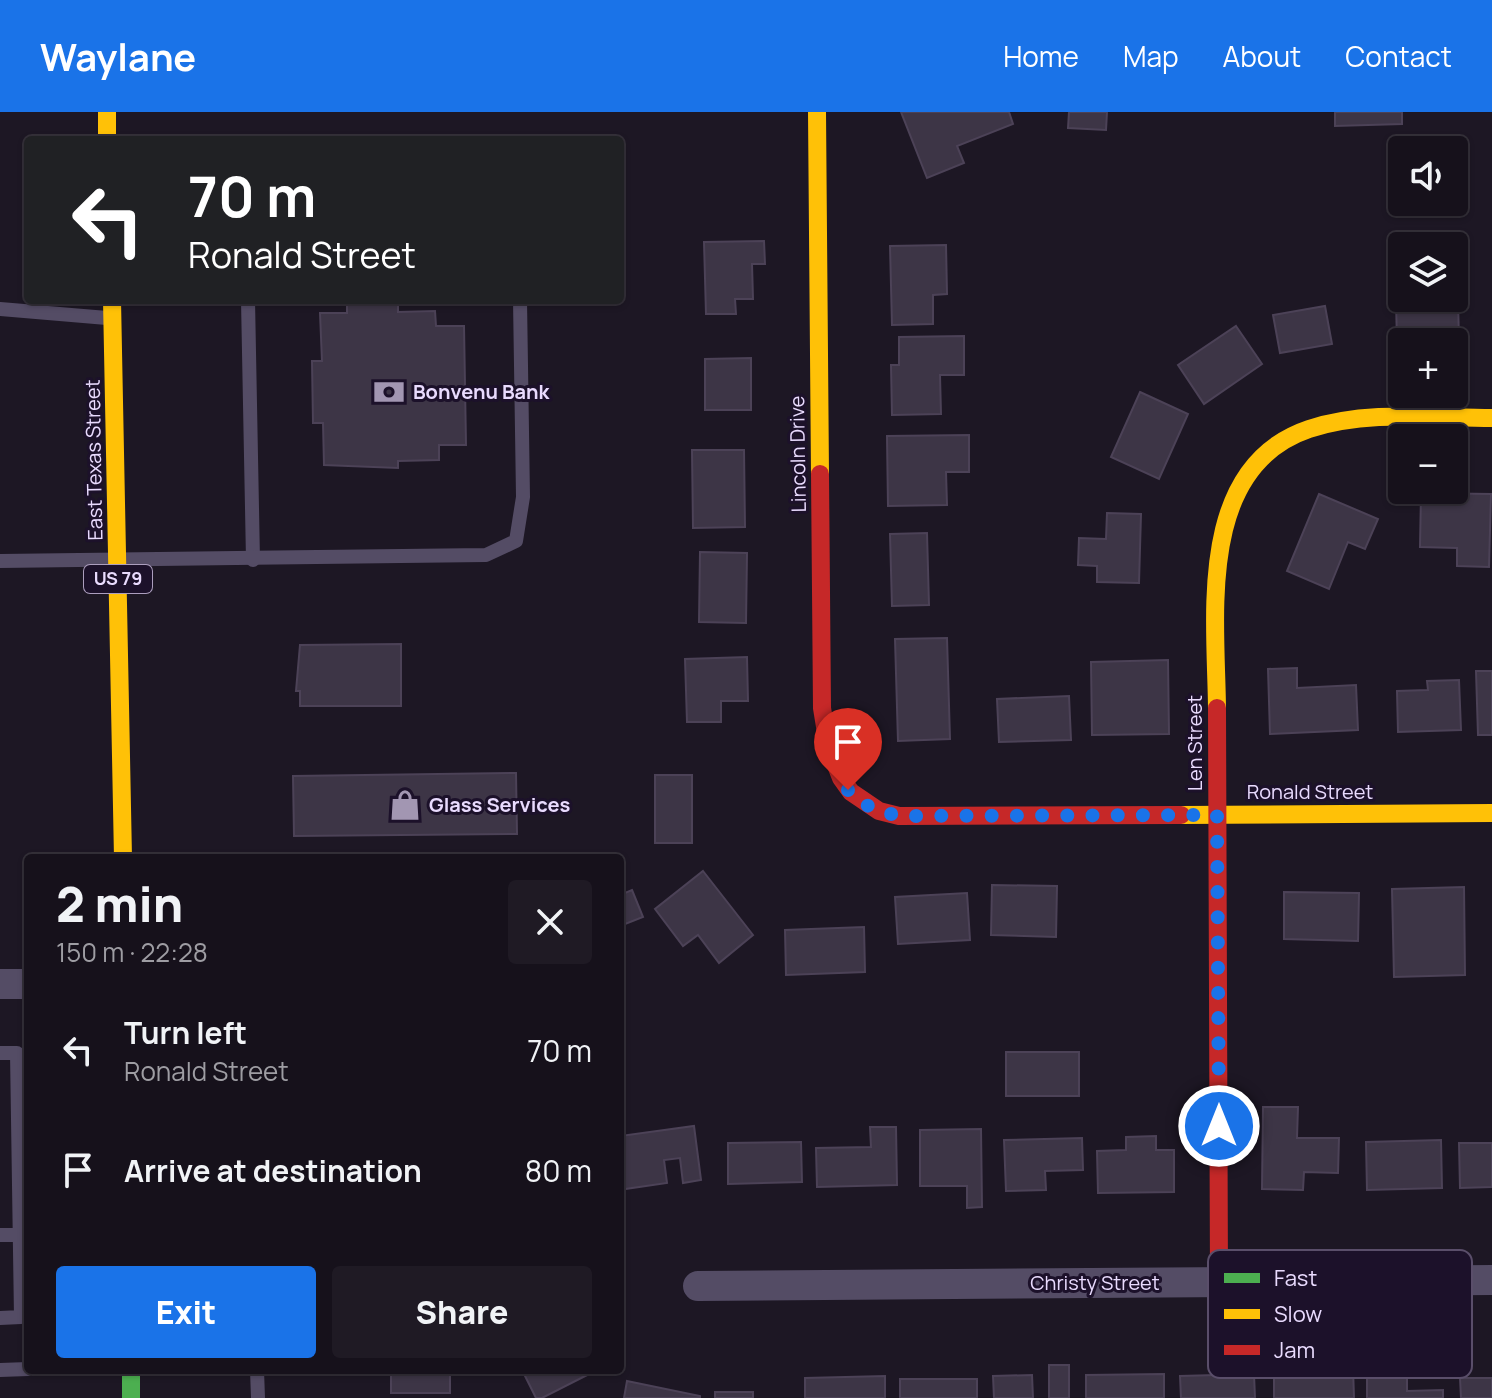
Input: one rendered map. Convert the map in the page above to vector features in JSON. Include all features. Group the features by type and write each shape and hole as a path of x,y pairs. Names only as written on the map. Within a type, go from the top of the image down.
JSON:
{"street":[{"path":"107,112 107,136"},
{"name":"Lincoln Drive","path":"817,112 822,708 829,758 848,790"},
{"name":"East Texas Street","path":"112,309 123,854"},
{"name":"Len Street","path":"1219,1250 1216,572 1220,531 1246,472 1283,440 1321,425 1346,420 1492,418"},
{"name":"Ronald Street","path":"848,790 872,809 899,816 1492,813"},
{"path":"0,984 24,984"},
{"name":"Christy Street","path":"1472,1280 1492,1280"},
{"name":"Christy Street","path":"698,1286 1208,1282"},
{"path":"131,1374 131,1398"}],"lane":[{"path":"248,304 253,560"},
{"path":"0,561 486,555 516,541 523,497 520,304"},
{"path":"0,309 112,309"},
{"path":"0,1053 17,1053 24,1235 21,1317 0,1318"},
{"path":"0,1235 24,1235"},
{"path":"0,1370 24,1369"},
{"path":"257,1374 258,1398"}],"building":[{"path":"901,112 1009,112 1013,124 957,146 964,163 927,178"},
{"path":"1069,112 1107,112 1106,130 1068,128"},
{"path":"1335,112 1402,112 1402,124 1335,126"},
{"path":"764,241 765,264 752,264 753,299 735,299 736,314 706,314 704,242"},
{"path":"946,245 947,294 933,295 933,324 892,325 890,246"},
{"name":"Bonvenu Bank","path":"347,304 398,304 398,312 435,311 436,326 464,326 466,445 439,445 439,460 398,461 398,468 324,465 323,423 313,423 312,361 322,361 320,313 347,313"},
{"path":"1325,306 1332,344 1280,353 1273,315"},
{"path":"1396,312 1458,312 1459,328 1397,328"},
{"path":"1236,326 1262,364 1204,404 1178,365"},
{"path":"964,336 964,375 940,375 941,414 892,415 891,365 899,365 899,337"},
{"path":"751,358 751,410 705,410 705,359"},
{"path":"1140,392 1188,414 1159,479 1111,457"},
{"path":"969,435 969,472 946,472 947,505 888,506 887,436"},
{"path":"692,450 744,450 745,527 693,528"},
{"path":"1319,494 1378,519 1365,549 1348,542 1329,589 1287,571"},
{"path":"1468,494 1491,494 1489,567 1457,566 1457,548 1420,547 1421,504 1468,504"},
{"path":"1107,513 1141,514 1139,583 1097,582 1097,566 1078,565 1079,538 1106,539"},
{"path":"927,533 929,605 892,606 890,534"},
{"path":"700,552 747,553 746,623 699,622"},
{"path":"947,638 950,739 898,741 895,639"},
{"path":"401,644 401,706 300,706 300,691 296,691 300,645"},
{"path":"747,657 748,701 721,701 721,722 687,722 685,659"},
{"path":"1168,660 1169,734 1092,735 1091,662"},
{"path":"1297,668 1297,688 1356,685 1358,730 1270,734 1268,669"},
{"path":"1476,671 1492,671 1492,735 1478,735"},
{"path":"1459,680 1461,730 1398,732 1397,691 1428,690 1427,681"},
{"path":"1069,696 1071,740 999,742 997,699"},
{"name":"Glass Services","path":"516,773 517,834 294,836 293,776"},
{"path":"655,775 692,775 692,843 655,843"},
{"path":"703,871 753,935 719,963 698,935 683,946 655,909"},
{"path":"992,885 1057,886 1056,937 991,935"},
{"path":"1464,887 1465,975 1394,977 1392,889"},
{"path":"632,890 643,917 624,924 624,893"},
{"path":"1284,892 1359,893 1358,941 1284,939"},
{"path":"967,893 970,940 898,944 895,897"},
{"path":"864,927 865,972 786,975 785,930"},
{"path":"1006,1052 1079,1052 1079,1096 1006,1096"},
{"path":"1263,1107 1298,1107 1297,1138 1339,1138 1338,1173 1304,1172 1303,1190 1262,1189"},
{"path":"694,1126 701,1180 683,1183 680,1158 664,1160 667,1183 625,1189 624,1135"},
{"path":"870,1127 896,1127 897,1185 817,1187 816,1148 871,1147"},
{"path":"981,1129 982,1207 967,1208 967,1186 920,1186 920,1130"},
{"path":"1156,1136 1156,1150 1174,1150 1174,1192 1098,1193 1097,1151 1126,1150 1126,1137"},
{"path":"1082,1138 1083,1170 1045,1171 1046,1190 1006,1191 1004,1140"},
{"path":"1441,1140 1442,1188 1367,1190 1366,1142"},
{"path":"801,1142 802,1182 728,1184 728,1143"},
{"path":"1459,1143 1492,1143 1492,1187 1460,1188"},
{"path":"1049,1365 1069,1365 1069,1398 1049,1398"},
{"path":"391,1374 450,1374 450,1393 391,1393"},
{"path":"524,1374 589,1374 542,1398 536,1398"},
{"path":"1164,1374 1164,1398 1086,1398 1086,1375"},
{"path":"1032,1375 1033,1398 994,1398 993,1376"},
{"path":"885,1376 885,1398 805,1398 805,1378"},
{"path":"1180,1376 1254,1378 1255,1398 1181,1398"},
{"path":"1274,1378 1353,1378 1354,1398 1274,1398"},
{"path":"1367,1378 1407,1378 1407,1391 1443,1390 1443,1398 1367,1398"},
{"path":"1460,1378 1492,1378 1492,1398 1461,1398"},
{"path":"900,1379 977,1379 977,1398 900,1398"},
{"path":"627,1381 700,1396 700,1398 624,1398"},
{"path":"715,1392 753,1392 753,1398 715,1398"}],"traffic: fast":[{"path":"131,1374 131,1398"}],"traffic: slow":[{"path":"107,112 107,136"},
{"path":"817,112 820,474"},
{"path":"112,304 123,854"},
{"path":"1217,708 1215,631 1220,548 1230,509 1247,476 1273,448 1309,429 1353,419 1400,416 1492,418"},
{"path":"1181,815 1492,813"}],"traffic: jam":[{"path":"820,474 822,708 828,745 841,778 851,792 879,811 899,816 1181,815"},
{"path":"1217,708 1219,1250"}],"place":[{"name":"Bonvenu Bank","path":"389,392"},
{"name":"Glass Services","path":"405,805"}],"route":[{"path":"848,790 872,809 899,816 1217,815 1219,1126"}]}
